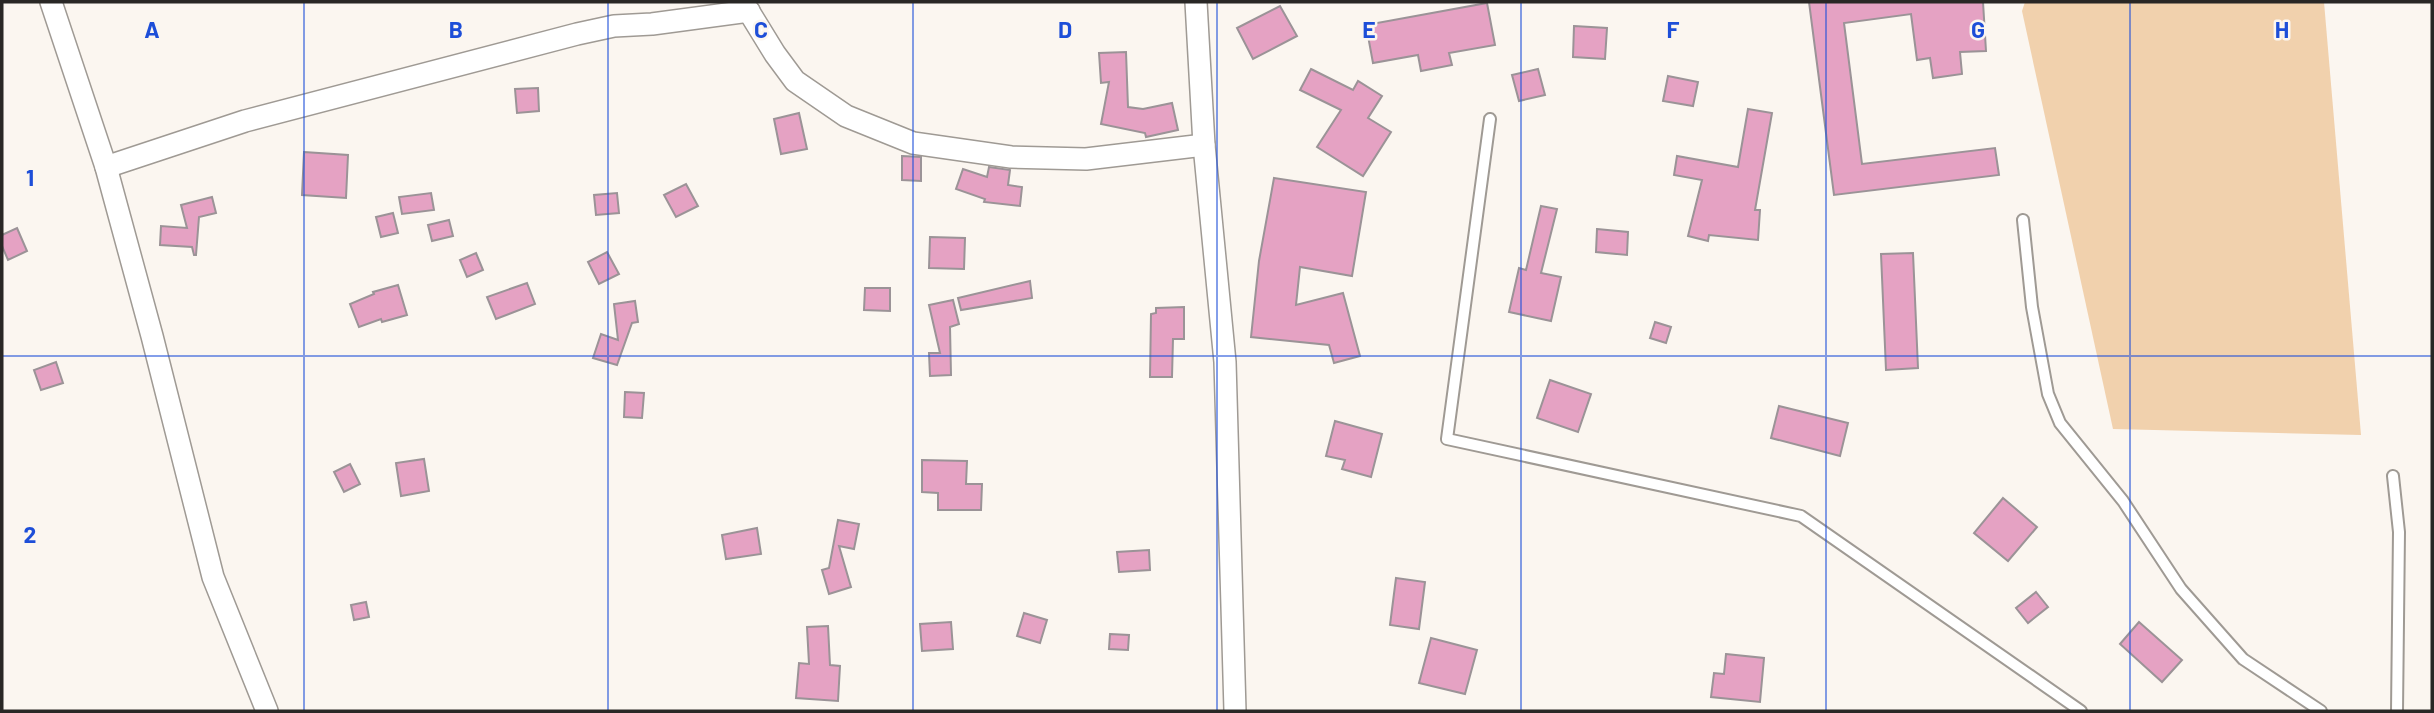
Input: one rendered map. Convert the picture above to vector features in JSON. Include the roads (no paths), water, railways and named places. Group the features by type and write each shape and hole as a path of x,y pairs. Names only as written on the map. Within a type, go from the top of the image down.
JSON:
{"street":[{"path":"51,2 106,167 213,577 267,711"},
{"path":"1196,2 1204,145 1225,362 1235,711"},
{"path":"106,167 245,121 578,34 614,26 652,24 746,6 795,81 846,116 914,143 1011,157 1086,159 1204,145"}],"lane":[{"path":"1490,119 1447,439 1801,516 2081,711"},
{"path":"2022,220 2032,307 2048,394 2060,423 2123,501 2181,589 2243,659 2321,711"},
{"path":"2393,476 2399,532 2397,711"}]}
